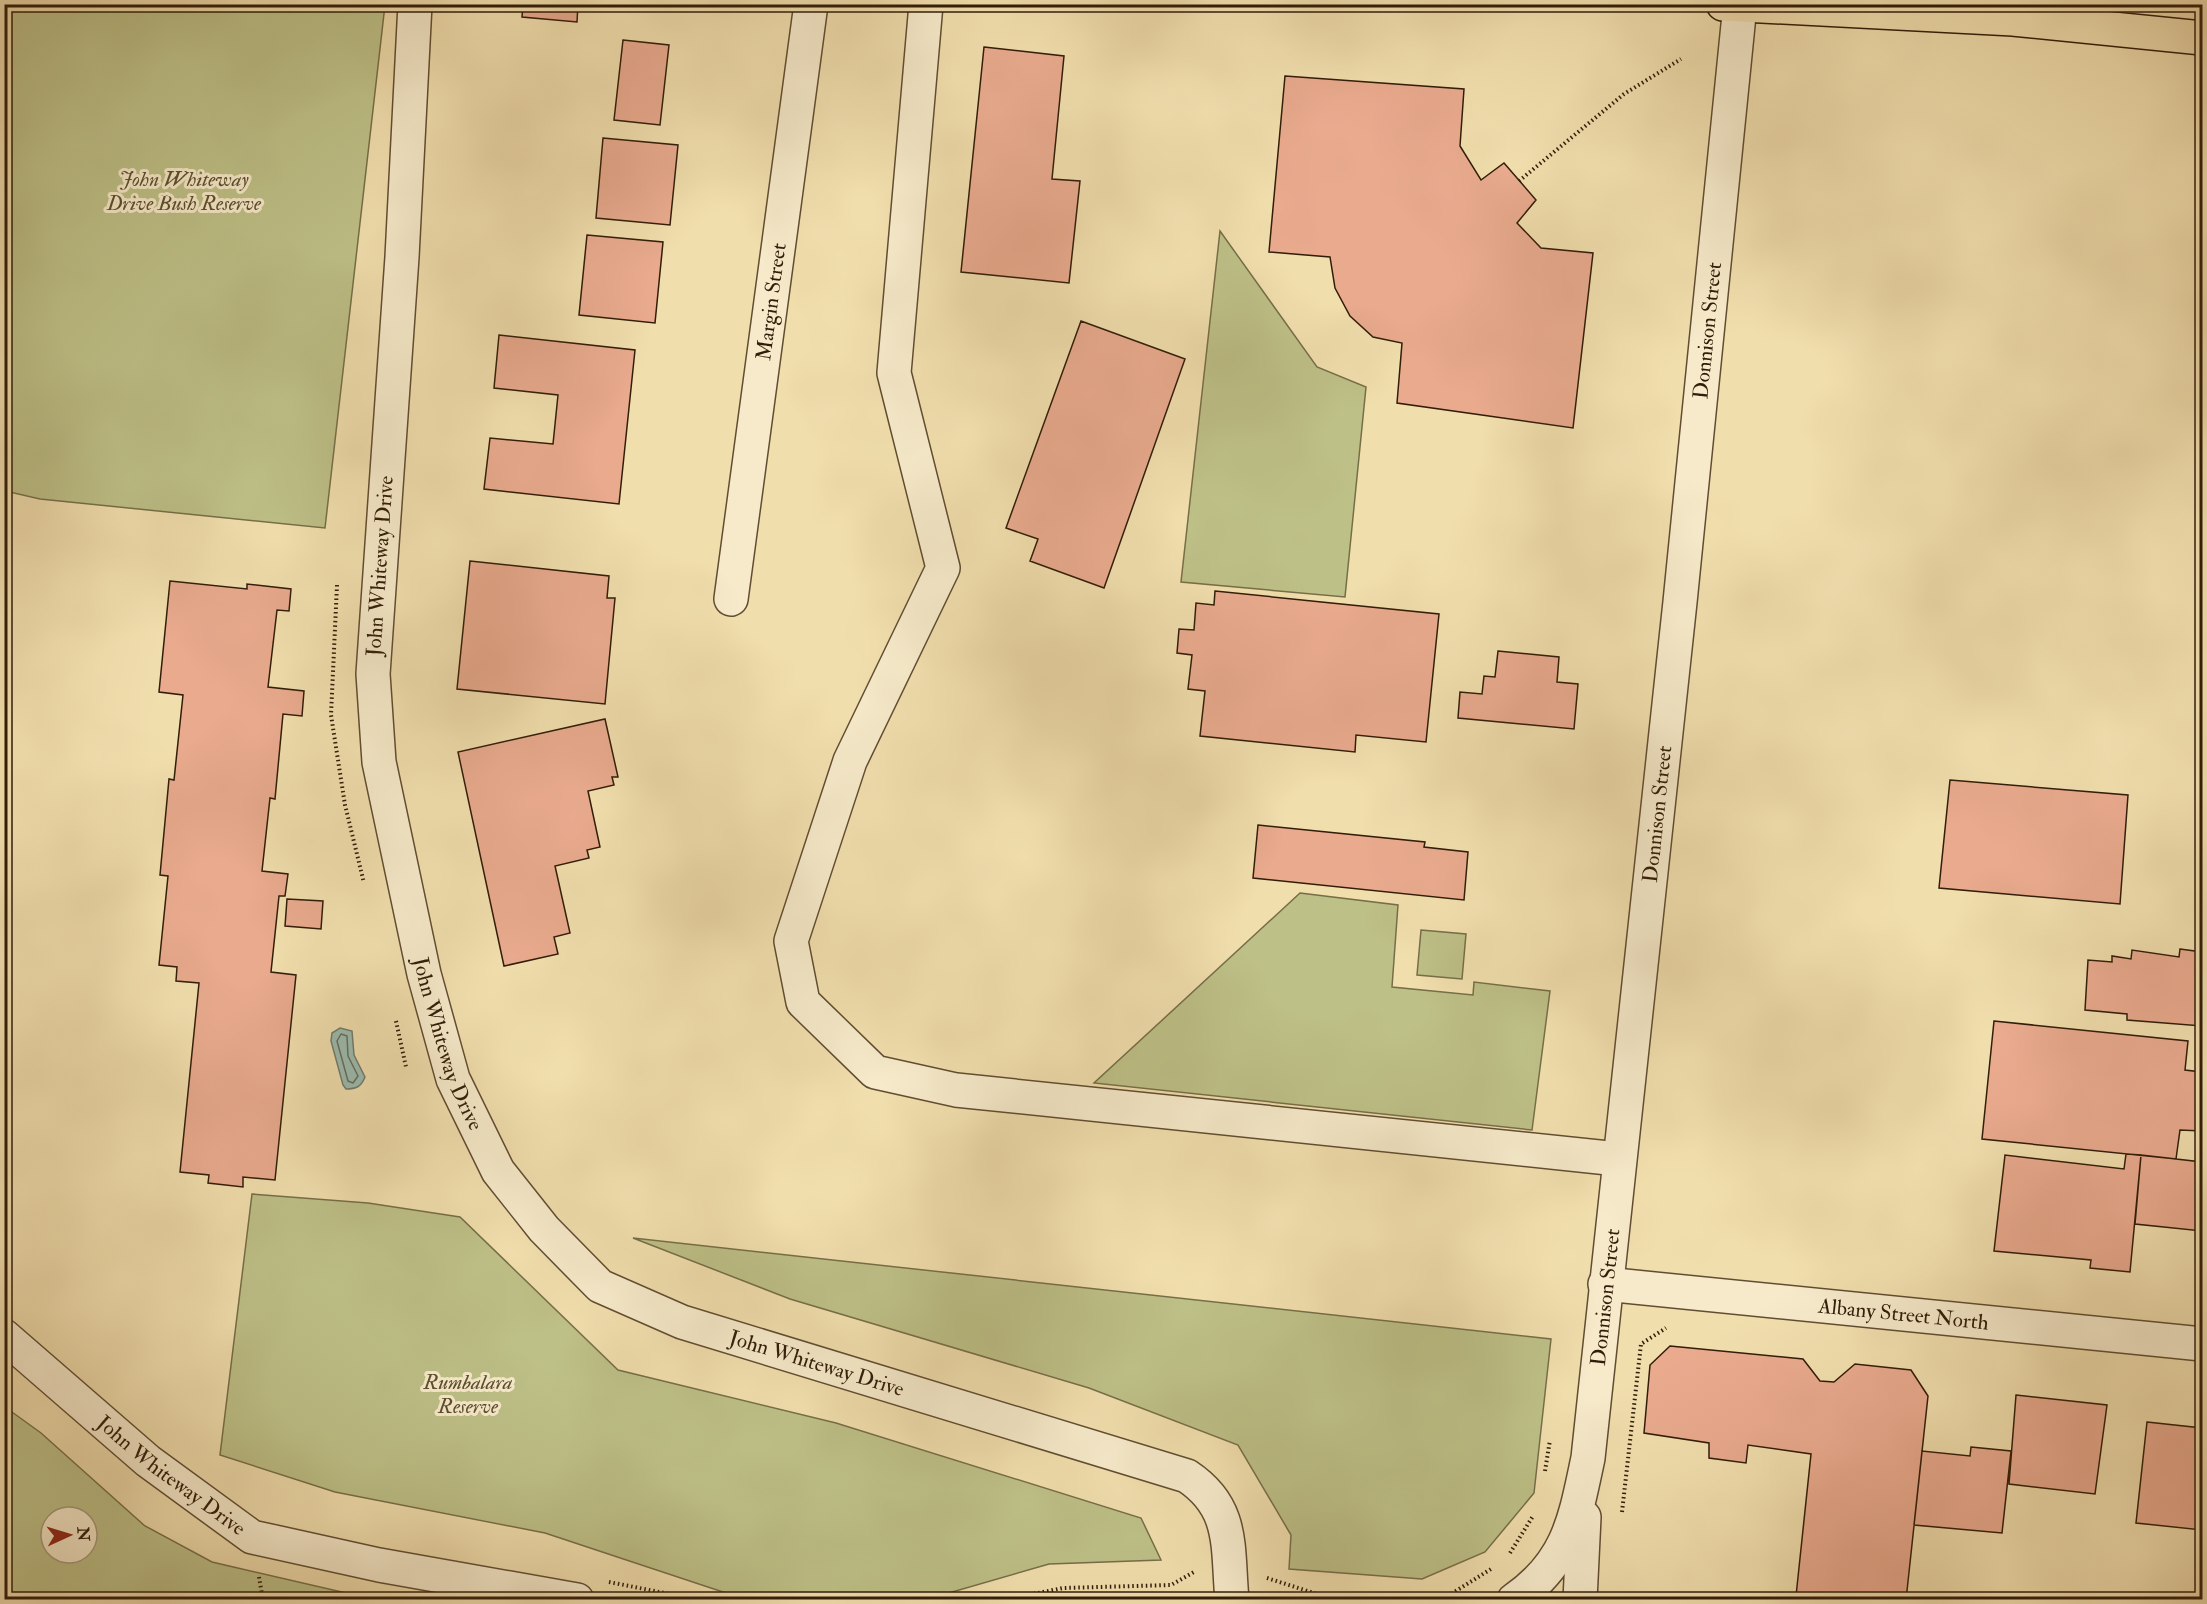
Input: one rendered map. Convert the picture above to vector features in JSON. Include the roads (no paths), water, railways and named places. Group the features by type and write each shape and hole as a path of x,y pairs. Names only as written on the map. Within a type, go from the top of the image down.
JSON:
{"main road":[{"path":"1735,5 2013,19 2202,38"}],"street":[{"name":"John Whiteway Drive","path":"415,4 402,257 374,663 379,762 422,966 453,1079 498,1171 544,1229 600,1286 682,1322 1186,1476 1204,1487 1221,1511 1228,1543 1231,1586"},
{"name":"Margin Street","path":"731,599 812,4"},
{"path":"926,4 894,373 943,568 850,761 791,941 802,1002 874,1072 956,1090 1618,1159"},
{"name":"Donnison Street","path":"1514,1599 1533,1586 1560,1555 1577,1510 1588,1458 1618,1159 1680,602 1735,5"},
{"name":"Albany Street North","path":"1605,1284 2202,1344"},
{"name":"John Whiteway Drive","path":"4,1336 148,1461 252,1537 379,1565 589,1590"},
{"path":"1580,1599 1588,1458"}],"water":[{"path":"340,1028 352,1031 354,1055 365,1077 358,1087 353,1089 346,1089 343,1085 331,1041 332,1033"}],"park label":[{"name":"John Whiteway Drive Bush Reserve","path":"184,191"},
{"name":"Rumbalara Reserve","path":"468,1394"}]}
